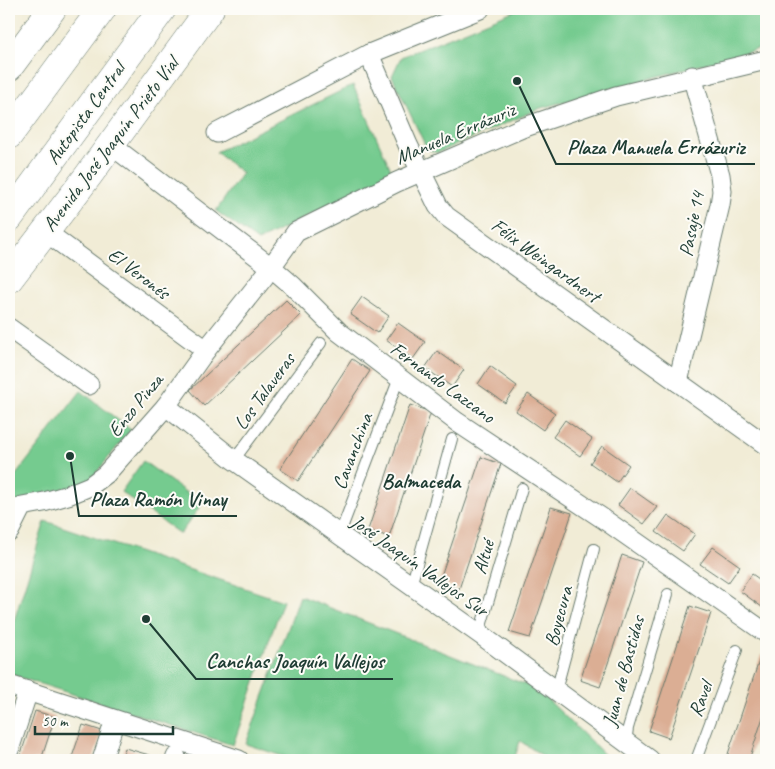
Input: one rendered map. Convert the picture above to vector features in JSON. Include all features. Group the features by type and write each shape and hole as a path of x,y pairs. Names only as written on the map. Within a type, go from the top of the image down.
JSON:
{"main road":[{"path":"9,67 52,9"},
{"path":"9,135 102,9"},
{"name":"Autopista Central","path":"9,218 162,9"},
{"name":"Avenida José Joaquín Prieto Vial","path":"9,279 111,145 210,9"}],"street":[{"path":"217,133 369,54 480,9"},
{"name":"Félix Weingardnert","path":"369,54 421,172 438,206 446,216 766,445"},
{"name":"Manuela Errázuriz","path":"271,267 296,232 397,182 522,128 616,96 692,76 766,60"},
{"name":"Pasaje 14","path":"678,382 721,198 720,175 692,76"},
{"name":"Fernando Lazcano","path":"111,145 271,267 293,286 338,332 457,422 602,518 766,633"},
{"name":"El Veronés","path":"46,232 206,350"},
{"name":"Enzo Pinza","path":"9,532 22,506 68,495 90,486 106,474 166,406 206,350 271,267"},
{"path":"9,328 89,385"},
{"name":"José Joaquín Vallejos Sur","path":"166,406 234,460 556,691 624,752 650,760"},
{"path":"9,685 239,760"},
{"path":"9,750 28,691"},
{"path":"102,760 115,720"}],"lane":[{"name":"Los Talaveras","path":"234,460 321,343"},
{"name":"Cavanchina","path":"339,536 399,378"},
{"path":"411,586 452,439"},
{"name":"Altué","path":"481,636 482,623 522,488"},
{"name":"Boyecura","path":"556,691 594,549"},
{"name":"Juan de Bastidas","path":"624,752 628,728 668,594"},
{"name":"Ravel","path":"696,760 737,650"}],"green space":[{"path":"518,9 766,9 766,47 541,108 437,153 427,149 392,76 401,57"},
{"path":"353,85 393,174 258,241 216,211 242,173 216,152"},
{"path":"81,391 131,430 88,483 12,510 9,507 9,484"},
{"path":"143,461 202,504 180,534 121,492"},
{"path":"45,521 283,601 233,745 9,674 9,637"},
{"path":"300,596 537,689 606,756 605,760 549,760 520,741 514,760 294,760 246,744"}],"building":[{"path":"362,297 389,316 377,333 350,314"},
{"path":"286,300 301,315 204,406 190,390"},
{"path":"398,323 425,342 413,359 386,340"},
{"path":"437,351 464,370 452,387 425,368"},
{"path":"352,359 370,371 298,481 280,469"},
{"path":"490,366 517,386 505,403 478,384"},
{"path":"528,394 555,413 543,430 516,411"},
{"path":"410,405 431,412 389,537 368,530"},
{"path":"565,420 592,439 580,456 553,437"},
{"path":"602,446 629,465 617,482 590,463"},
{"path":"481,457 501,464 459,589 439,582"},
{"path":"630,488 657,507 644,524 618,505"},
{"path":"551,507 572,513 530,638 509,632"},
{"path":"668,515 695,534 683,551 656,532"},
{"path":"713,547 740,566 728,583 700,564"},
{"path":"622,555 642,562 600,687 580,680"},
{"path":"752,574 766,584 766,610 740,591"},
{"path":"690,606 711,613 669,738 649,731"},
{"path":"761,655 766,656 766,708 749,760 726,760"},
{"path":"35,711 55,717 41,760 19,760"},
{"path":"83,725 102,731 93,760 71,760"},
{"path":"125,748 156,757 155,760 121,760"}],"place":[{"name":"Plaza Manuela Errázuriz","path":"517,81"},
{"name":"Plaza Ramón Vinay","path":"70,456"},
{"name":"Canchas Joaquín Vallejos","path":"146,619"}],"district":[{"name":"Balmaceda","path":"421,481"}]}
